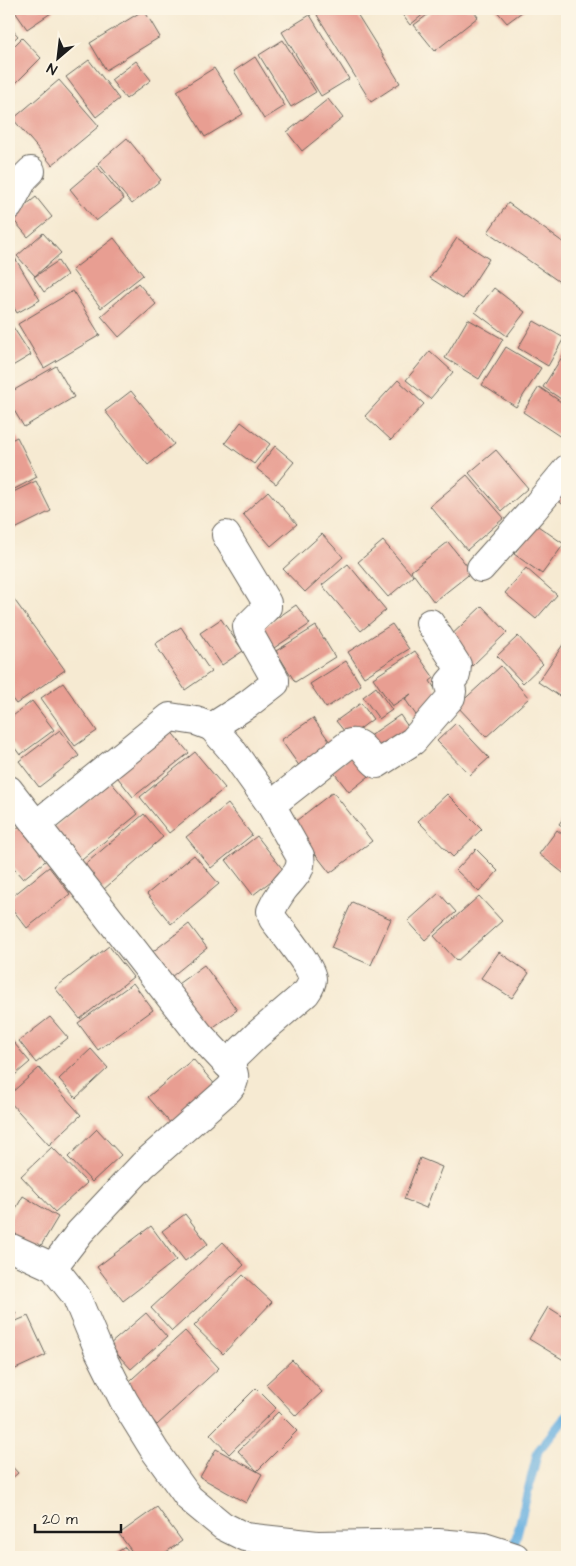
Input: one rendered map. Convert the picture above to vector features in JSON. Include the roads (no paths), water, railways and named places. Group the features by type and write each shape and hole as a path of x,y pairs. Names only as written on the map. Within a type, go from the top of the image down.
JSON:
{"street":[{"path":"9,206 24,178 31,171"},
{"path":"481,568 567,469"},
{"path":"212,727 248,704 275,683 275,679 248,631 248,625 266,607 267,603 226,535"},
{"path":"271,805 350,743 362,746 371,760 377,764 413,741 430,722 451,697 452,691 449,683 456,675 457,665 430,624"},
{"path":"36,824 170,716 196,721 212,727 231,749 271,805 300,856 299,870 274,905 272,918 306,963 312,980 306,993 257,1035 227,1064"},
{"path":"9,790 199,1034 232,1069 235,1076 234,1083 230,1089 143,1165 80,1232 53,1268"},
{"path":"9,1247 53,1268 76,1296 98,1351 124,1401 154,1450 189,1498 223,1526 245,1537 317,1546 438,1543 484,1547 511,1555"}],"waterway":[{"path":"512,1554 538,1451 567,1415"}]}
